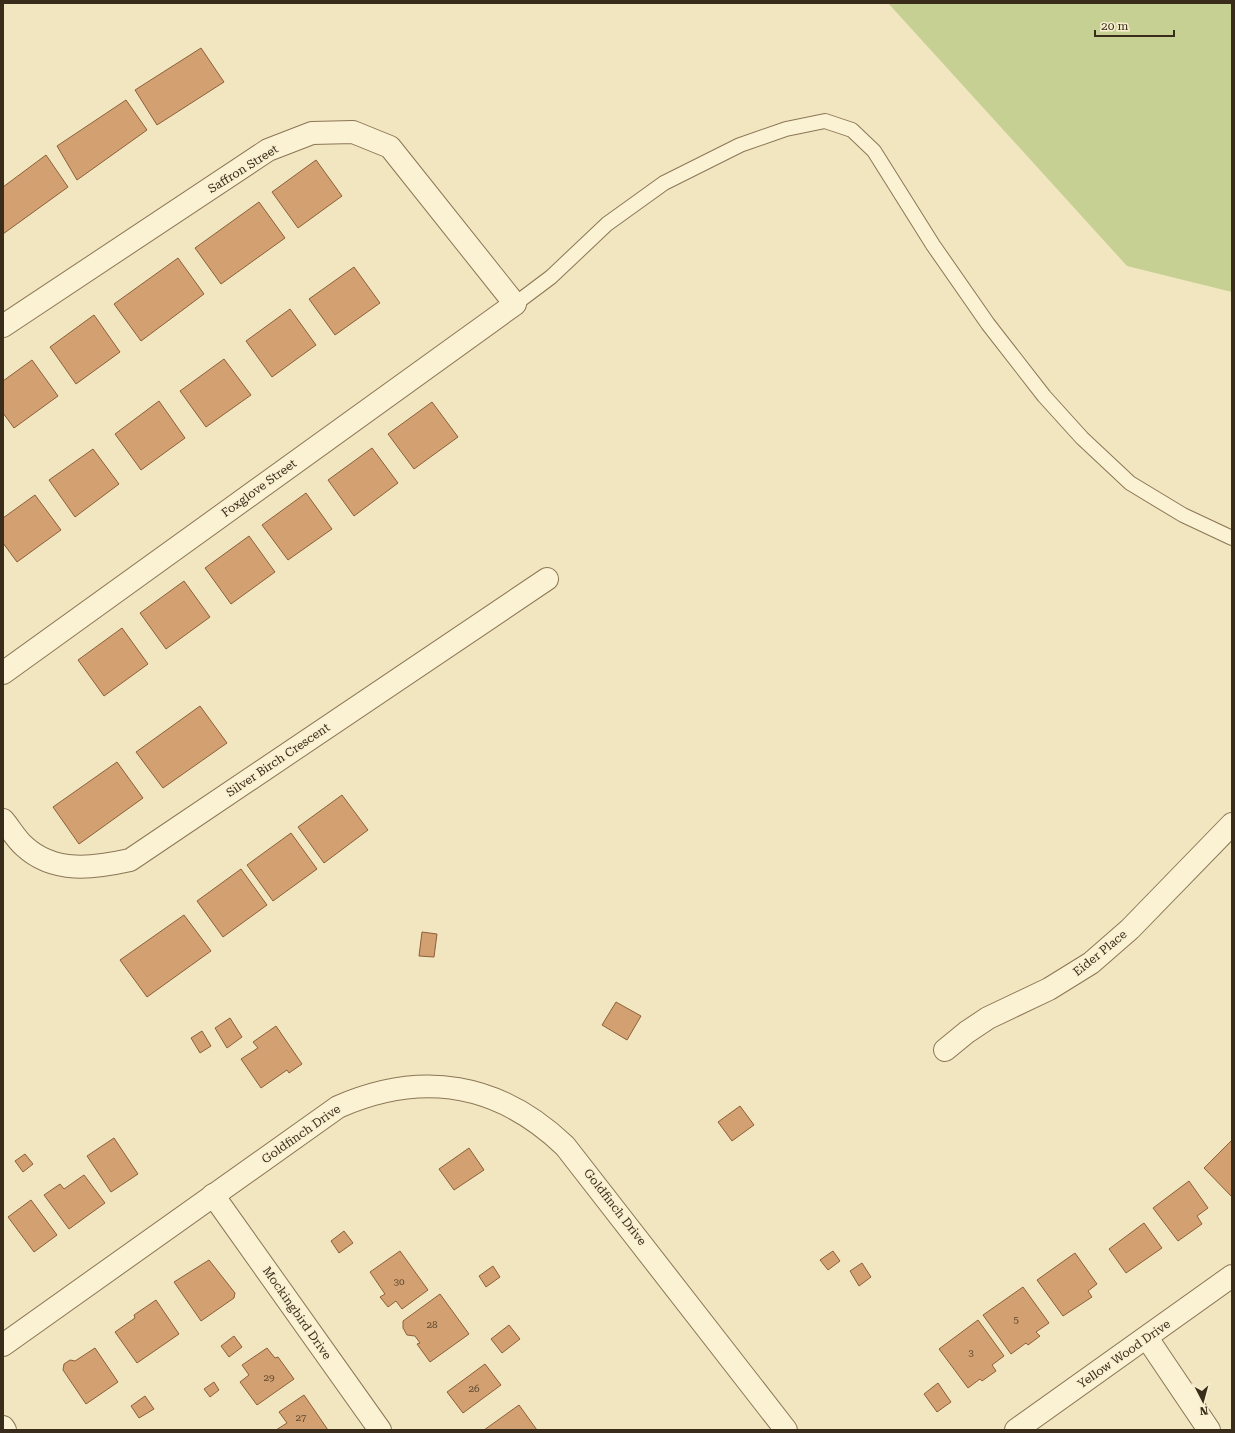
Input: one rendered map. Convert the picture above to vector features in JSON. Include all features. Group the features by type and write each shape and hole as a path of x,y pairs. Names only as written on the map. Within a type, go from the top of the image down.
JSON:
{"street":[{"name":"Saffron Street","path":"3,326 268,150 312,133 353,132 390,147 515,304"},
{"name":"Foxglove Street","path":"3,673 515,304"},
{"name":"Silver Birch Crescent","path":"3,820 24,847 46,860 70,868 102,866 130,860 547,579"},
{"name":"Eider Place","path":"945,1050 966,1032 988,1018 1049,989 1091,963 1130,929 1232,824"},
{"name":"Goldfinch Drive","path":"3,1345 338,1107 362,1096 411,1086 436,1086 464,1089 508,1104 533,1118 550,1131 570,1151 786,1430"},
{"name":"Mockingbird Drive","path":"213,1195 380,1430"},
{"name":"Yellow Wood Drive","path":"1016,1430 1232,1276"},
{"path":"1147,1338 1209,1430"}],"lane":[{"path":"515,304 551,277 607,224 664,183 740,145 786,129 825,121 852,130 874,151 933,245 988,324 1044,396 1082,438 1130,483 1183,515 1232,538"}],"green space":[{"path":"888,3 1232,3 1232,292 1127,266"}],"building":[{"path":"201,48 224,82 157,125 135,90"},
{"path":"126,100 147,130 77,180 57,146"},
{"path":"46,155 68,187 3,234 3,187"},
{"path":"316,160 342,196 298,228 272,192"},
{"path":"259,202 285,238 221,284 195,248"},
{"path":"178,258 204,294 141,341 114,304"},
{"path":"354,267 380,303 335,335 309,299"},
{"path":"290,309 316,345 272,377 246,341"},
{"path":"94,315 120,352 76,384 50,347"},
{"path":"224,359 251,395 206,427 180,391"},
{"path":"32,360 58,396 14,428 3,413 3,381"},
{"path":"159,401 185,438 141,470 115,434"},
{"path":"432,402 458,437 414,469 388,434"},
{"path":"372,448 398,483 354,516 328,480"},
{"path":"93,449 119,484 75,517 49,480"},
{"path":"306,493 332,529 288,560 262,525"},
{"path":"35,495 61,530 17,562 3,543 3,518"},
{"path":"249,536 275,572 231,604 205,568"},
{"path":"184,581 210,617 166,649 140,613"},
{"path":"122,628 148,664 104,696 78,660"},
{"path":"200,706 227,743 163,788 136,752"},
{"path":"117,762 143,798 79,844 53,807"},
{"path":"342,795 368,830 324,863 298,827"},
{"path":"291,833 317,869 273,901 247,865"},
{"path":"241,869 267,905 223,937 197,901"},
{"path":"184,915 211,951 147,997 120,960"},
{"path":"422,932 437,934 434,957 419,956"},
{"path":"616,1002 641,1016 627,1040 602,1025"},
{"path":"230,1018 242,1037 227,1048 215,1028"},
{"path":"276,1026 302,1064 289,1073 287,1070 261,1088 241,1059 258,1048 253,1042"},
{"path":"202,1031 211,1046 200,1053 191,1038"},
{"path":"740,1106 754,1125 732,1141 718,1122"},
{"path":"114,1138 138,1174 111,1192 87,1156"},
{"path":"1232,1140 1232,1197 1204,1168"},
{"path":"469,1148 484,1170 454,1190 439,1169"},
{"path":"25,1154 33,1164 23,1172 15,1161"},
{"path":"84,1175 105,1203 69,1229 44,1195 60,1184 64,1189"},
{"path":"1189,1181 1208,1208 1197,1216 1202,1224 1178,1241 1153,1208"},
{"path":"31,1200 57,1235 34,1252 8,1217"},
{"path":"1144,1223 1162,1248 1126,1273 1109,1249"},
{"path":"344,1231 353,1243 339,1253 331,1241"},
{"path":"400,1251 428,1290 402,1309 396,1301 388,1307 380,1297 385,1294 370,1272"},
{"path":"833,1251 840,1261 828,1270 820,1260"},
{"path":"1075,1253 1097,1284 1088,1291 1092,1297 1063,1316 1037,1280"},
{"path":"209,1260 235,1293 234,1298 201,1321 174,1282"},
{"path":"862,1263 871,1277 859,1286 850,1271"},
{"path":"493,1266 500,1277 486,1287 479,1276"},
{"path":"1023,1287 1049,1323 1036,1332 1040,1336 1028,1345 1026,1343 1011,1354 983,1315"},
{"path":"440,1294 469,1334 430,1362 417,1344 420,1343 415,1336 407,1335 403,1328 403,1321"},
{"path":"156,1300 179,1334 137,1363 115,1332 135,1318 134,1315"},
{"path":"978,1320 1004,1356 992,1365 996,1371 982,1381 980,1379 968,1388 939,1349"},
{"path":"509,1325 520,1339 502,1353 491,1339"},
{"path":"234,1336 242,1347 229,1357 221,1346"},
{"path":"95,1348 118,1382 86,1404 63,1370 64,1364 70,1360 75,1361"},
{"path":"267,1348 275,1358 278,1357 294,1379 257,1405 240,1382 249,1375 242,1365"},
{"path":"485,1364 501,1385 463,1413 447,1392"},
{"path":"214,1382 219,1390 210,1397 204,1389"},
{"path":"938,1383 951,1402 937,1412 924,1394"},
{"path":"304,1395 328,1430 276,1430 287,1423 279,1412"},
{"path":"145,1396 154,1409 139,1418 131,1406"},
{"path":"519,1405 537,1430 484,1430"}]}
